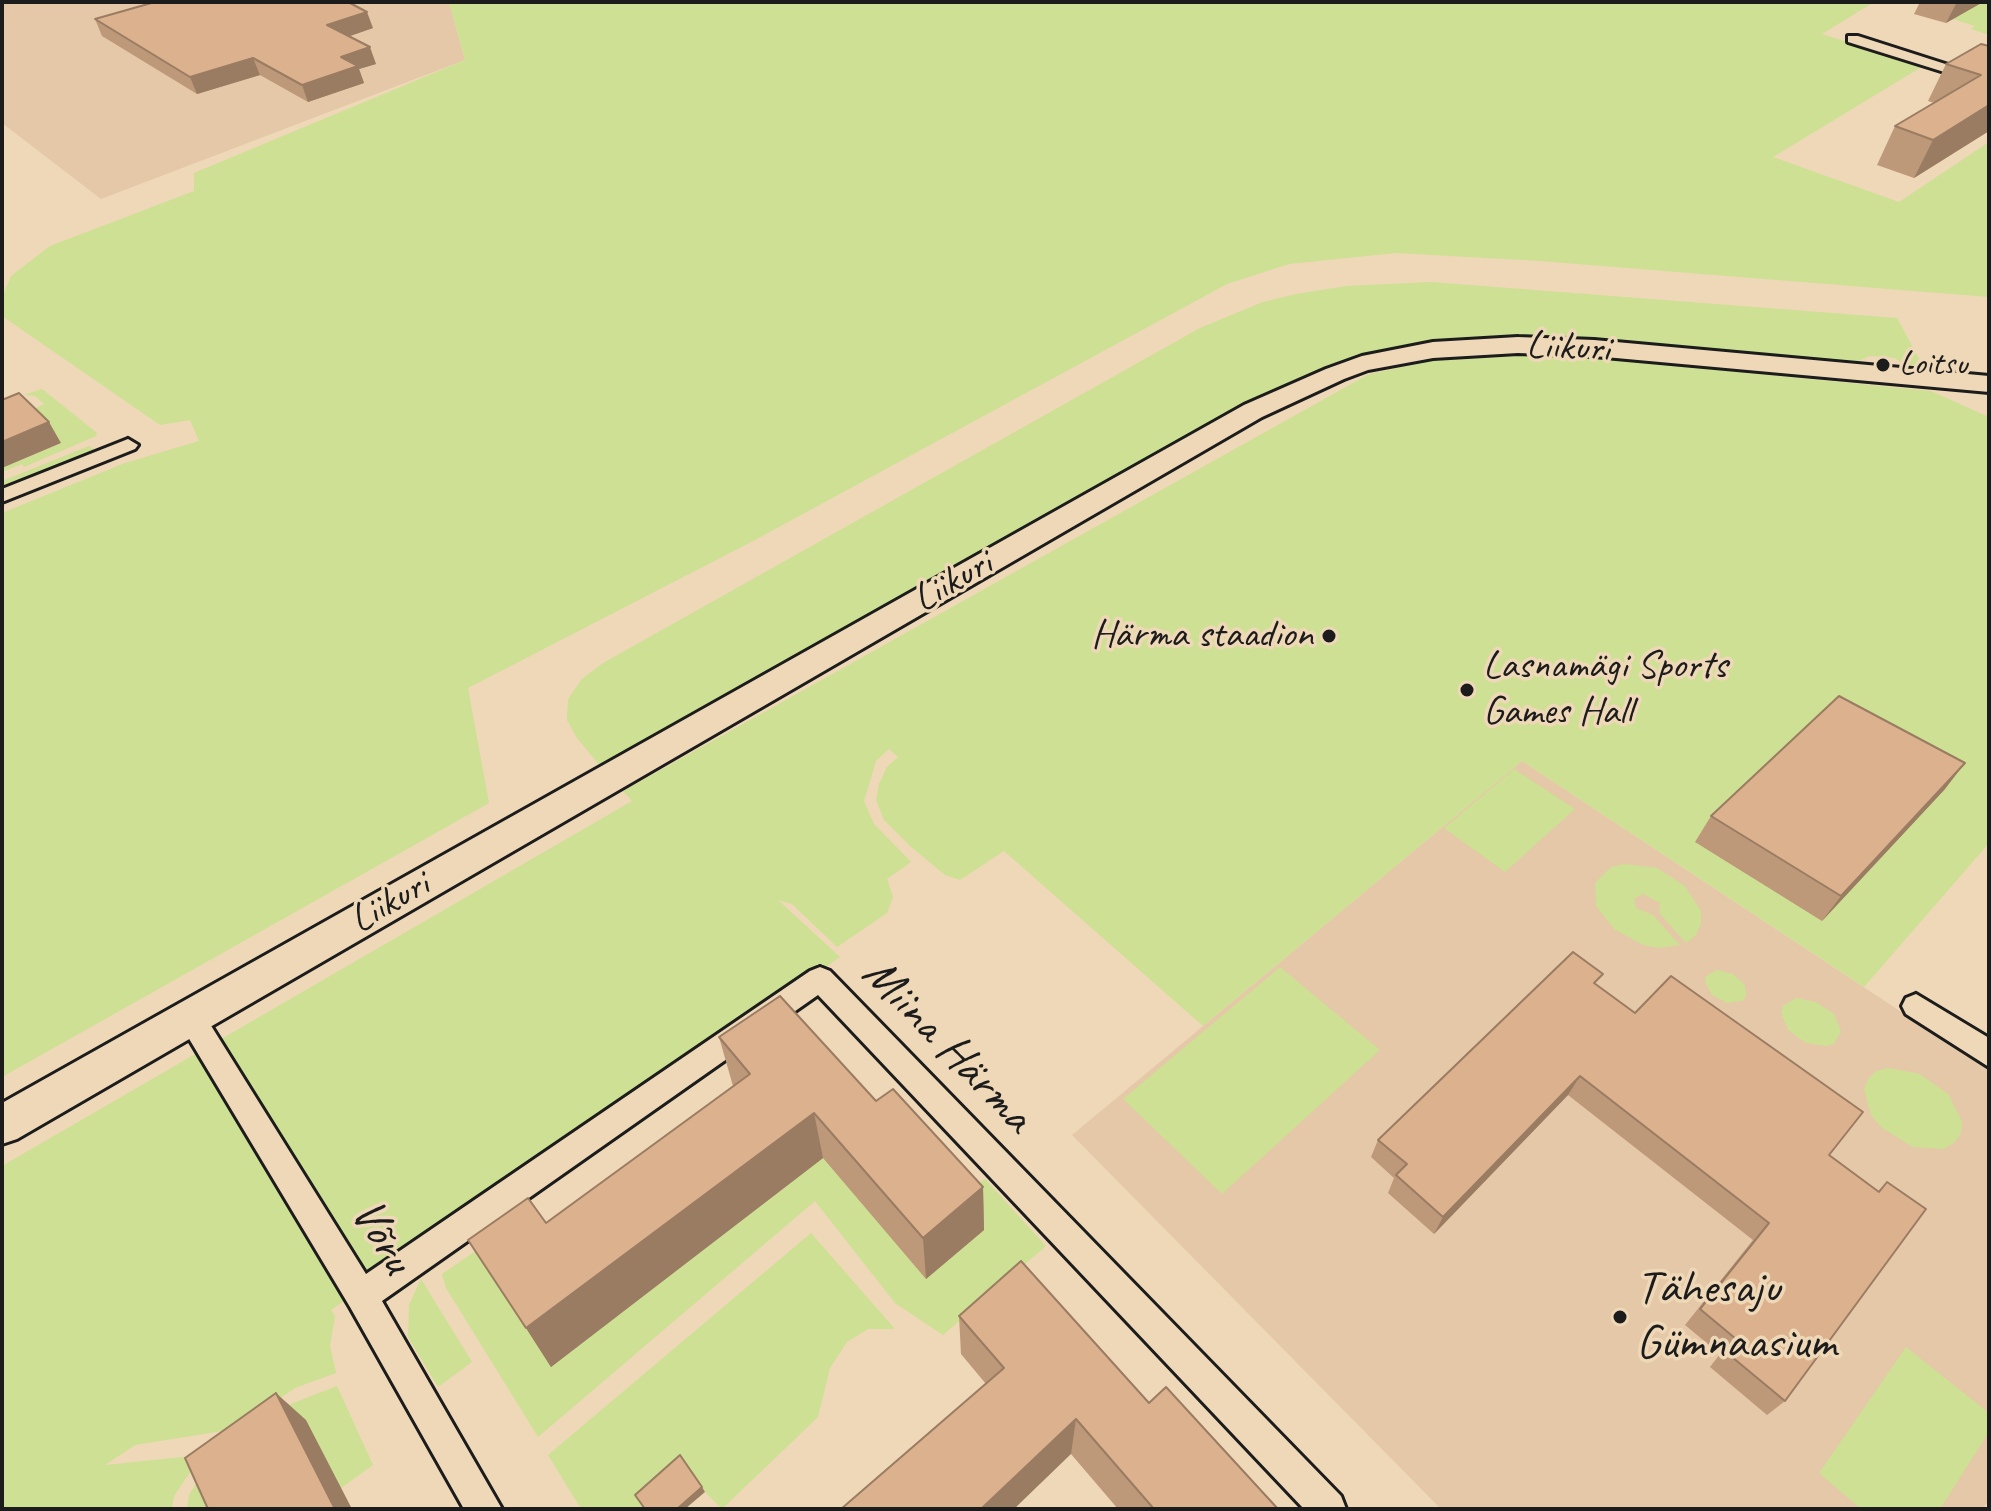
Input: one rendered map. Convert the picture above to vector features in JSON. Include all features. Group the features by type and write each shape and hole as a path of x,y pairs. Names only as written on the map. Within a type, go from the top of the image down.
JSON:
{"street":[{"path":"1853,39 1989,82"},
{"name":"Liikuri","path":"2,1125 1253,411 1335,374 1362,364 1433,350 1518,345 1594,348 1989,384"},
{"path":"2,496 128,445"},
{"name":"Miina Härma","path":"361,1296 820,979 1328,1509"},
{"path":"1916,1006 1989,1054"},
{"name":"Võru","path":"190,1017 361,1296 484,1509"}],"shaded area":[{"path":"2,2 449,2 465,60 101,199 2,123"},
{"name":"Tähesaju Gümnaasium","path":"1522,761 1989,1070 1989,1499 1983,1509 1441,1509 1072,1135"}],"green space":[{"path":"449,2 1874,2 1822,34 1923,66 1773,157 1899,202 1989,142 1989,297 1540,261 1396,253 1289,264 1227,284 753,541 468,688 489,803 2,1077 2,513 125,463 199,441 190,420 160,425 2,316 2,298 11,276 50,246 194,191 194,173 465,60"},
{"path":"1983,2 1989,2 1989,35 1971,29 1975,26 1953,19"},
{"path":"1431,282 1897,318 1923,366 1904,365 1895,358 1870,356 1858,361 1825,360 1826,364 1567,340 1379,353 1332,366 1238,410 601,767 577,738 567,720 568,699 582,679 603,663 1200,328 1263,302 1296,294 1347,286"},
{"path":"1497,354 1567,355 1931,391 1989,417 1989,843 1864,987 1522,761 1203,1026 1004,851 960,880 945,875 910,846 884,820 876,800 887,767 898,757 889,749 876,761 864,801 874,824 911,862 887,879 893,897 887,913 837,947 792,904 778,900 840,957 331,1310 335,1316 330,1346 336,1373 295,1388 235,1429 135,1445 105,1465 202,1455 174,1496 172,1509 2,1509 2,1166 632,801 623,791 1369,374 1436,360"},
{"path":"42,389 97,433 96,436 24,467 22,464 2,472 2,468 61,443 32,410 44,404 35,396 24,395"},
{"path":"89,446 96,450 2,488 2,481"},
{"path":"1514,769 1575,809 1505,872 1444,828"},
{"path":"1624,864 1657,868 1685,886 1701,911 1701,924 1696,935 1686,943 1659,913 1660,903 1643,894 1634,899 1636,908 1653,915 1680,945 1658,948 1643,945 1614,929 1596,906 1595,883 1611,867"},
{"path":"1280,967 1380,1050 1222,1194 1123,1099"},
{"path":"1717,970 1733,974 1745,985 1746,997 1742,1001 1727,1003 1712,995 1705,982 1706,976"},
{"path":"1796,998 1816,1002 1834,1014 1841,1031 1834,1044 1806,1043 1788,1030 1781,1013 1783,1006"},
{"path":"1889,1068 1920,1074 1948,1094 1962,1121 1961,1133 1955,1142 1944,1149 1913,1147 1882,1128 1871,1115 1864,1089 1876,1071"},
{"path":"836,1148 956,1199 985,1179 1046,1246 943,1335 895,1303 815,1201 538,1437 446,1288 442,1274 530,1214 553,1241"},
{"path":"811,1233 895,1329 868,1329 847,1342 830,1368 818,1417 722,1509 705,1492 683,1460 645,1509 581,1509 548,1455"},
{"path":"421,1279 472,1362 438,1387 408,1337 409,1305"},
{"path":"1906,1347 1989,1413 1989,1432 1940,1509 1861,1509 1819,1473"},
{"path":"337,1386 373,1465 341,1488 232,1509 187,1509 189,1495 207,1466 293,1403"}],"building":[{"path":"155,2 348,2 367,12 327,25 370,47 341,57 358,66 302,85 253,58 190,77 95,19"},
{"path":"1981,44 1989,46 1989,105 1933,140 1895,126 1981,75 1946,64"},
{"path":"19,393 49,422 2,442 2,400"},
{"path":"1839,696 1965,763 1841,896 1711,816"},
{"path":"1573,952 1603,974 1594,983 1635,1013 1671,976 1863,1112 1829,1155 1879,1192 1887,1182 1926,1209 1785,1401 1726,1352 1736,1339 1700,1309 1769,1223 1580,1076 1443,1217 1396,1175 1407,1164 1378,1140"},
{"path":"780,996 876,1101 893,1089 983,1187 923,1238 814,1113 526,1328 468,1240 528,1198 546,1223 750,1074 719,1037"},
{"path":"1021,1261 1149,1403 1166,1387 1278,1509 1154,1509 1076,1419 981,1509 841,1509 1004,1368 959,1316"},
{"path":"276,1393 335,1509 208,1509 185,1458"},
{"path":"680,1455 702,1487 677,1509 645,1509 635,1495"}],"place":[{"name":"Loitsu","path":"1883,365"},
{"name":"Härma staadion","path":"1329,636"},
{"name":"Lasnamägi Sports Games Hall","path":"1467,690"},
{"name":"Tähesaju Gümnaasium","path":"1620,1317"}]}
